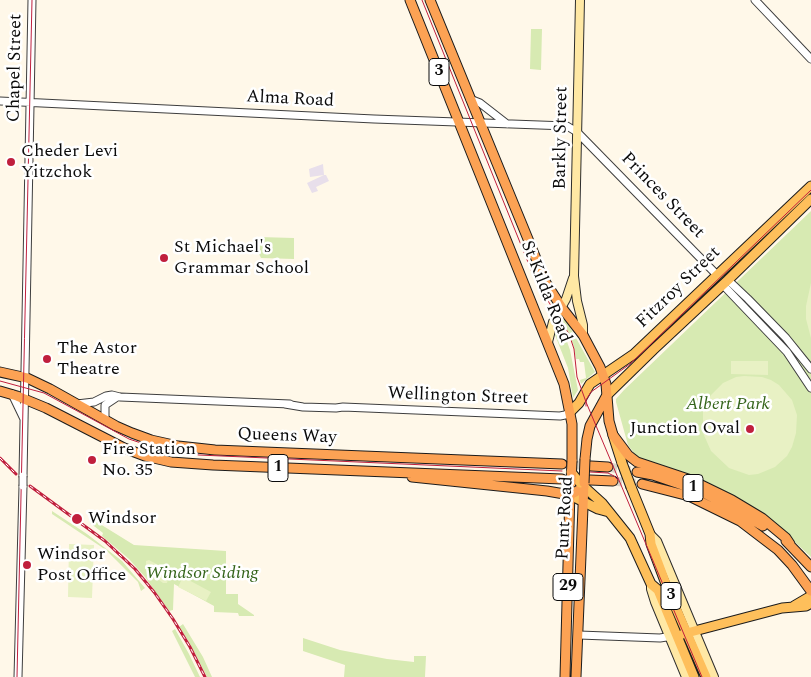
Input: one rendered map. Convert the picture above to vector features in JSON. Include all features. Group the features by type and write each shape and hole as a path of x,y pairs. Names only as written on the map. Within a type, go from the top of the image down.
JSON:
{"highway":[{"name":"St Kilda Road","path":"410,0 564,384 570,412 572,437 571,472"},
{"name":"St Kilda Road","path":"430,0 542,274 562,308 583,335 603,375 613,435"},
{"name":"1","path":"0,372 25,378"},
{"name":"Queens Way","path":"25,378 50,389 127,431 171,445 197,449 562,464"},
{"name":"1","path":"0,391 25,399"},
{"name":"Punt Road","path":"565,677 570,495 588,462 589,429 607,395"},
{"name":"Queens Way","path":"25,399 119,446 160,460 207,465 578,482"},
{"path":"613,435 628,455 637,462 691,480 732,500 762,518 786,538 790,544"},
{"path":"588,462 608,467"},
{"path":"385,472 426,480 547,491 570,495 578,482"},
{"name":"Punt Road","path":"571,472 578,482 583,501 576,677"},
{"name":"1","path":"637,472 669,480 707,495 745,515 790,544 811,567"},
{"name":"1","path":"578,482 613,481"},
{"name":"1","path":"642,484 689,496 740,521 762,536 785,556 811,591"},
{"path":"567,636 578,636"}],"main road":[{"name":"Barkly Street","path":"580,0 574,276 577,301 583,325 583,335"},
{"name":"Fitzroy Street","path":"570,412 580,401 588,386 634,354 716,274 811,186"},
{"name":"Fitzroy Street","path":"607,395 811,199"},
{"path":"716,274 725,283"},
{"name":"Barkly Street","path":"548,342 553,322 562,308 574,276"},
{"name":"St Kilda Road","path":"613,435 650,534 651,544 690,632 714,677"},
{"name":"3","path":"578,482 602,503 630,538 652,584 658,590 673,636 694,677"},
{"path":"570,495 598,509 609,512"},
{"path":"794,606 811,596"},
{"path":"686,677 673,636 794,606 806,606 811,603"},
{"name":"St Kilda Road","path":"690,632 706,677"}],"street":[{"name":"Chapel Street","path":"18,677 25,419 32,0"},
{"path":"755,0 811,59"},
{"path":"470,99 507,124"},
{"name":"Alma Road","path":"0,100 563,126 572,128 577,132"},
{"name":"Princes Street","path":"577,132 716,274"},
{"path":"737,271 739,290"},
{"path":"725,283 739,290 786,338 811,369"},
{"path":"725,283 787,352 811,388"},
{"path":"12,394 25,419"},
{"name":"Wellington Street","path":"77,404 94,402 109,396 560,416 570,412"},
{"path":"105,420 105,405 117,397"},
{"path":"578,636 660,638 673,636"}],"shaded area":[{"path":"323,164 324,175 310,177 309,169"},
{"path":"326,175 329,181 316,187 318,191 312,193 307,183"}],"green space":[{"path":"531,29 542,29 541,70 530,69"},
{"name":"Albert Park","path":"811,211 811,557 782,530 637,457 628,445 616,399"},
{"path":"259,237 294,238 294,259 261,258 259,254"},
{"path":"811,283 811,338 806,319 806,306"},
{"path":"561,315 567,322 595,372 581,384 580,380 586,378 584,362 576,359 573,344 559,318"},
{"path":"558,324 570,350 578,390 573,398 568,368 555,335 556,325"},
{"path":"731,361 768,361 768,375 731,374"},
{"name":"Junction Oval","path":"736,377 762,377 779,385 792,400 797,415 796,433 787,456 775,467 758,474 749,475 729,468 711,451 703,433 703,412 711,395 723,383"},
{"path":"52,511 87,534 122,561 145,588 141,591 138,582 106,550 52,514"},
{"name":"Windsor Siding","path":"92,519 134,545 226,551 226,594 238,594 238,604 254,616 214,612 214,606 174,584 173,610 169,611 145,577 129,559 90,523"},
{"path":"69,544 94,545 92,598 68,597"},
{"path":"149,560 160,566 168,579 167,583 163,583 152,575 146,565 146,561"},
{"path":"183,577 211,592 206,601 178,587"},
{"path":"183,624 203,657 212,677 207,677 179,627"},
{"path":"175,629 200,677 195,677 172,631"},
{"path":"303,638 340,650 387,659 414,662 414,656 426,656 425,677 344,677 345,665 303,651"}],"tunnel":[{"path":"562,464 591,466"},
{"path":"608,467 637,472"},
{"path":"613,481 642,484"}],"tram line":[{"path":"17,677 32,0"},
{"path":"422,0 536,282 569,334 574,349 577,377 586,402 702,677"},
{"path":"586,406 586,400 591,392 630,364 811,190"},
{"path":"0,381 44,393 129,439 153,447 178,452 199,455 562,471"},
{"path":"590,472 608,473 618,480"}],"railway":[{"path":"0,458 16,474"},
{"path":"30,486 105,541 135,569 173,619 205,677"}],"place":[{"name":"Cheder Levi Yitzchok","path":"11,162"},
{"name":"St Michael's Grammar School","path":"164,258"},
{"name":"The Astor Theatre","path":"47,359"},
{"name":"Junction Oval","path":"750,429"},
{"name":"Fire Station No. 35","path":"92,460"},
{"name":"Windsor","path":"77,519"},
{"name":"Windsor Post Office","path":"27,565"}]}
